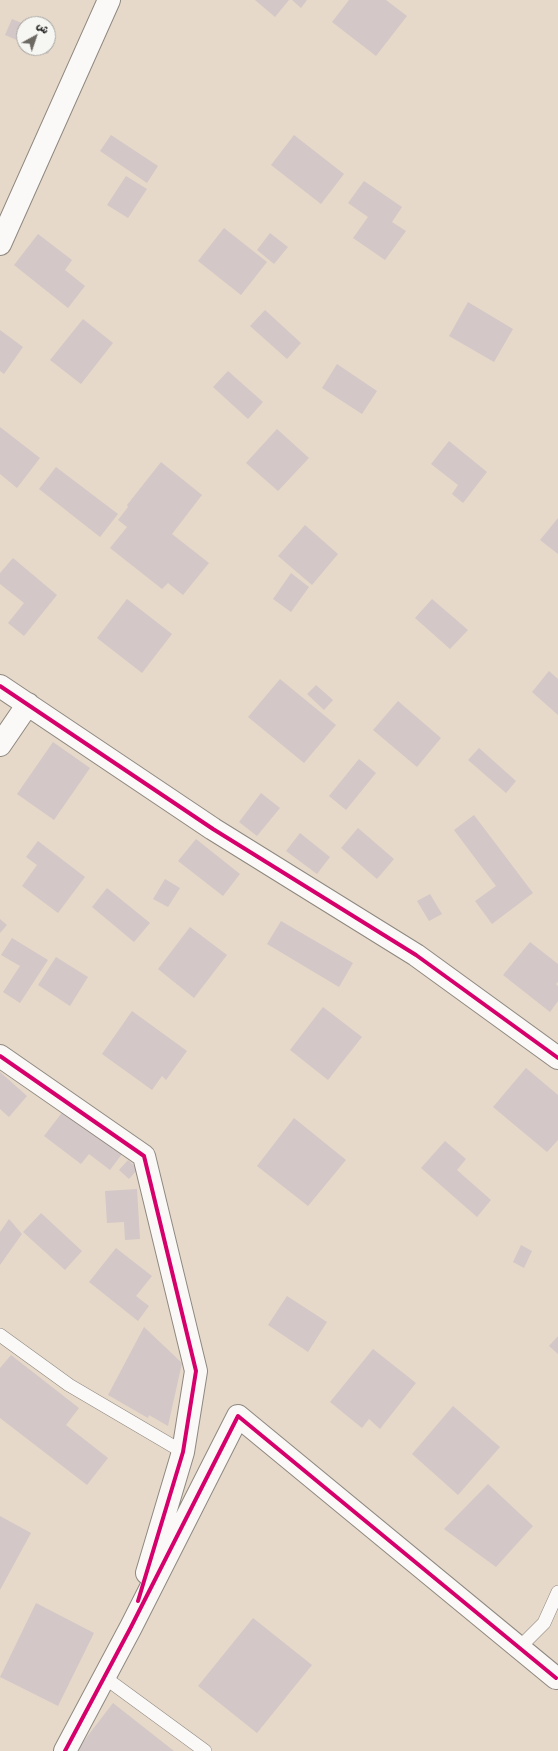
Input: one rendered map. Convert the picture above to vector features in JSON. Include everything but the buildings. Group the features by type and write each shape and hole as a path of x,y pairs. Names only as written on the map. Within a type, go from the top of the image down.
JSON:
{"street":[{"path":"0,244 109,0"},
{"path":"0,686 213,829 416,955 558,1058"},
{"path":"0,745 28,704"},
{"path":"0,1056 144,1156 196,1371 183,1452 131,1627"},
{"path":"64,1751 131,1627 238,1416 556,1678"}],"lane":[{"path":"0,1335 70,1385 183,1452"},
{"path":"519,1648 544,1623 558,1592"},
{"path":"104,1677 206,1751"}],"cycle path":[{"path":"0,686 213,829 416,955 558,1058"},
{"path":"0,1056 144,1156 196,1371 183,1452 138,1601"},
{"path":"65,1751 131,1627 238,1416 556,1678"}]}
